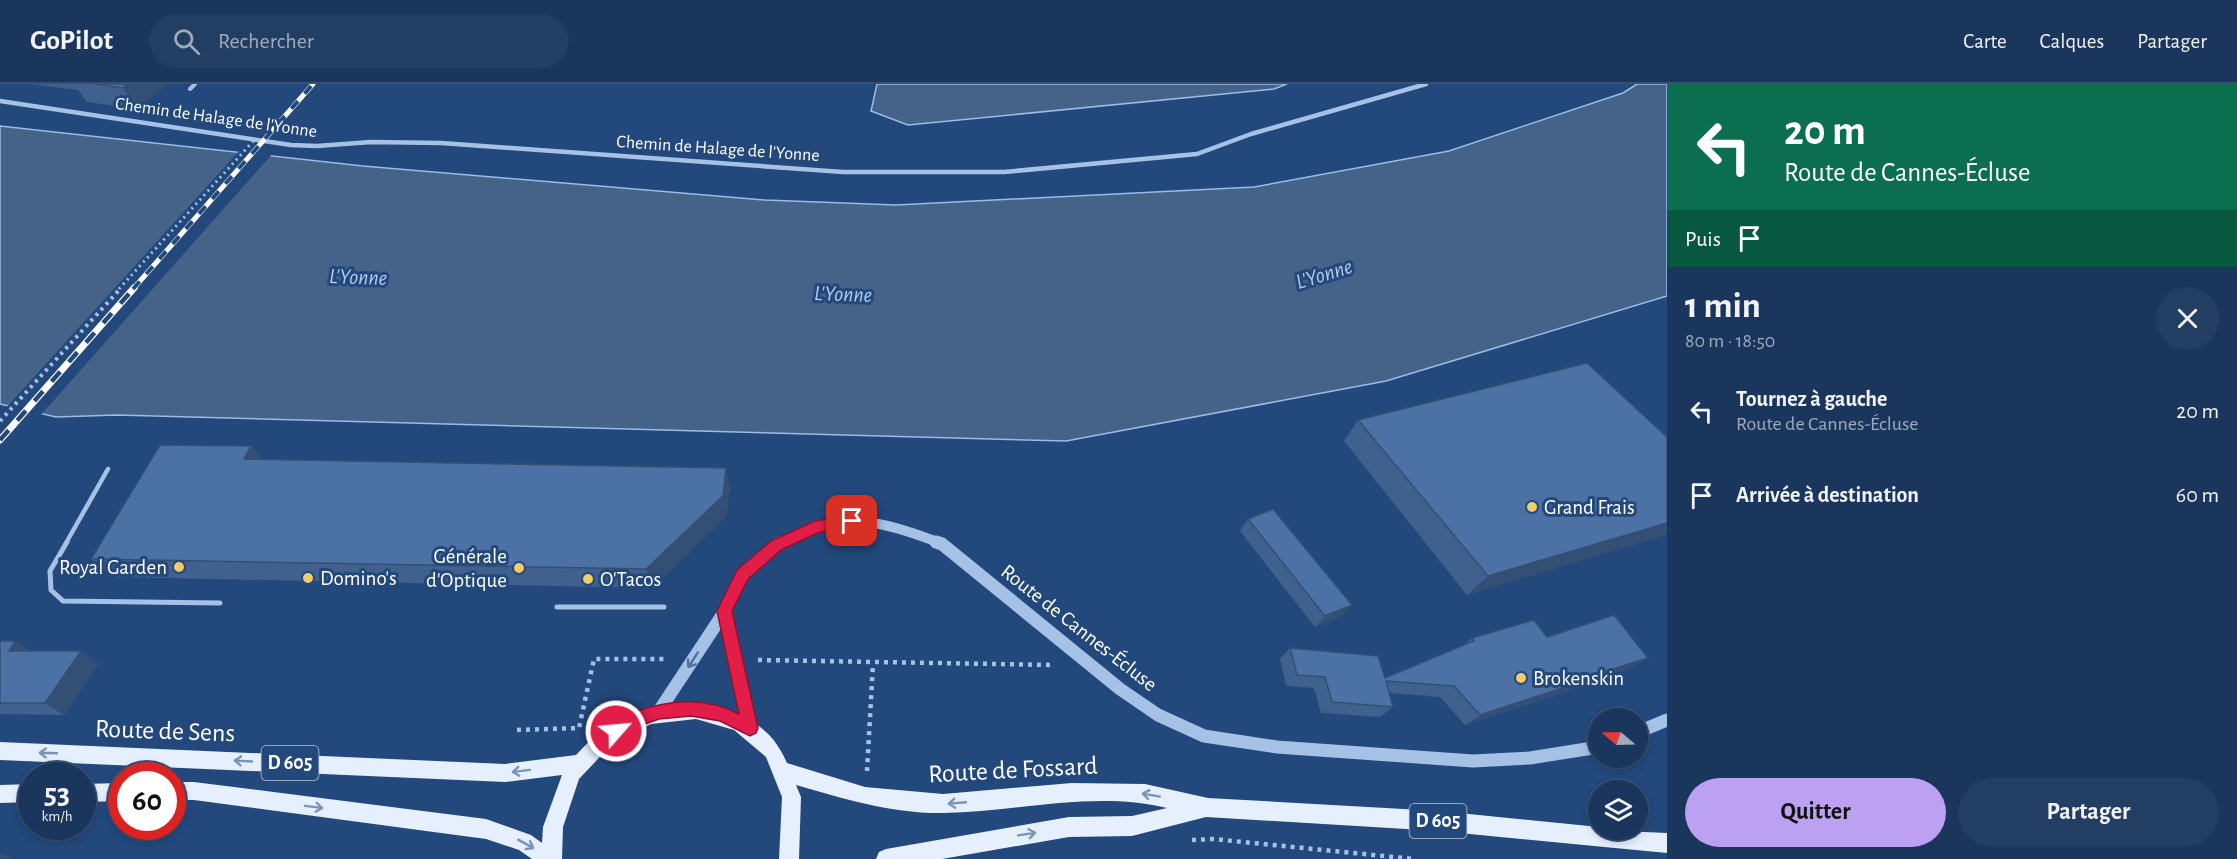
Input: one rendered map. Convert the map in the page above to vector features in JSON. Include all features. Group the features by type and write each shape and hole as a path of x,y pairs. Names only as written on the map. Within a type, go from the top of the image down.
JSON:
{"main road":[{"path":"551,859 553,827 563,794 579,764 603,740 629,722 659,711 691,708 722,714 750,728 771,747 786,772 794,802 795,834 789,859"},
{"name":"Route de Sens","path":"0,751 505,773 579,764"},
{"name":"Route de Fossard","path":"786,772 865,796 943,804 1072,792 1145,794 1208,808 1439,821 1667,843"},
{"name":"D 605","path":"186,791 486,829 524,842 551,859"},
{"path":"0,794 18,793"},
{"name":"Route de Fossard","path":"886,859 1070,827 1132,826 1208,808"}],"street":[{"name":"Chemin de Halage de l'Yonne","path":"0,101 291,145 317,146 371,141 441,143 843,172 1004,172 1197,154 1251,134 1426,84"},
{"name":"Route de Cannes-Écluse","path":"659,711 725,611 743,574 776,545 815,527 852,521 898,527 942,544 1120,689 1158,715 1204,736 1277,747 1473,761 1530,758 1588,749"},
{"path":"725,611 750,728"},
{"path":"1648,728 1667,720"}],"lane":[{"path":"190,89 195,84"},
{"path":"108,469 50,571 51,590 63,601 220,603"},
{"path":"557,608 664,607"}],"path":[{"path":"0,422 256,138"},
{"path":"517,730 579,728 594,659 669,659"},
{"path":"757,660 873,664 1091,665"},
{"path":"867,777 873,664"},
{"path":"1190,840 1213,839 1414,859"}],"water":[{"path":"877,84 1287,84 1274,89 908,125 871,111"},
{"name":"L'Yonne","path":"1637,84 1667,84 1667,296 1386,381 1066,441 117,415 56,417 0,404 0,126 363,166 765,200 896,205 1254,187 1449,151 1623,93"}],"pier":[{"path":"241,149 273,153 40,416 5,409"}],"building":[{"path":"95,84 127,84 123,88"},
{"name":"Grand Frais","path":"1587,363 1667,437 1667,523 1488,576 1358,420"},
{"path":"160,445 251,446 244,459 726,468 723,496 646,569 91,559"},
{"path":"1273,509 1352,605 1325,616 1248,519"},
{"path":"1614,615 1648,658 1480,715 1454,686 1386,681 1393,707 1332,702 1325,677 1297,675 1290,648 1378,656 1385,678 1474,641 1472,638 1534,620 1547,637"},
{"path":"0,641 15,641 9,651 81,651 45,703 0,703"}],"railway":[{"path":"133,289 313,84"},
{"path":"0,440 134,288"}],"place":[{"name":"Grand Frais","path":"1532,507"},
{"name":"Royal Garden","path":"179,567"},
{"name":"Générale d'Optique","path":"519,568"},
{"name":"Domino's","path":"308,578"},
{"name":"O'Tacos","path":"588,579"},
{"name":"Brokenskin","path":"1521,678"}],"route":[{"path":"616,731 629,722 659,711 691,708 722,714 750,728 725,611 743,574 776,545 815,527 852,521"}]}
